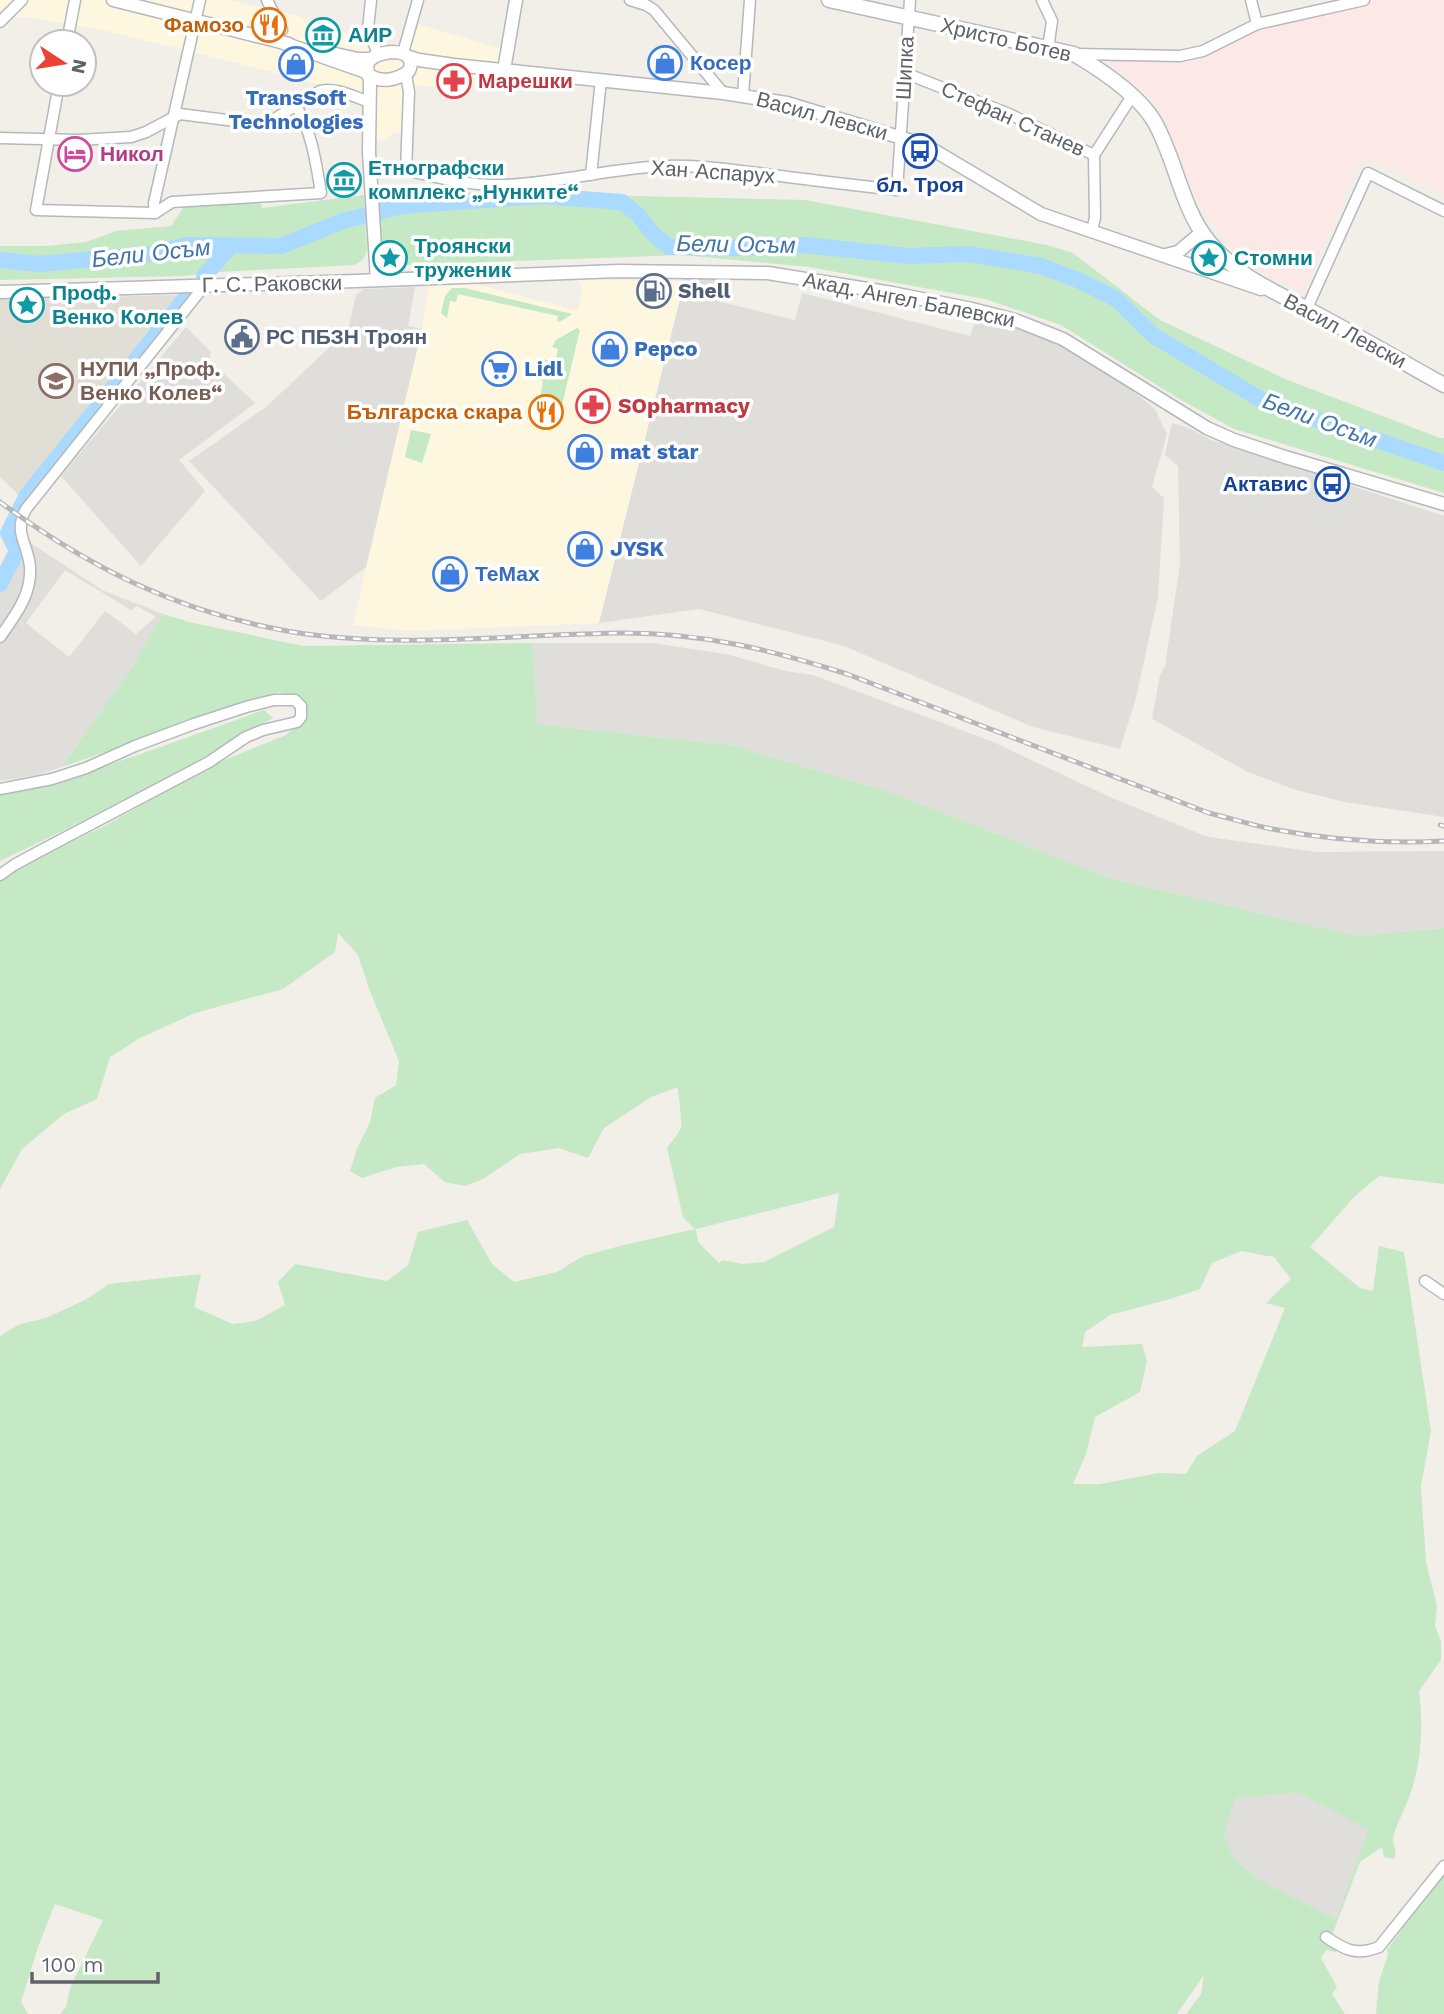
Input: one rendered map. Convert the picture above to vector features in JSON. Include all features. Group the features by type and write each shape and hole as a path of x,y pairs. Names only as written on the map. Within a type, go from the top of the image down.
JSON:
{"main road":[{"name":"Христо Ботев","path":"829,0 1074,54 1103,73 1145,108 1156,123 1185,198 1202,232 1234,267 1275,293"},
{"name":"Васил Левски","path":"1275,293 1307,308 1444,385"}],"street":[{"path":"0,22 22,0"},
{"path":"70,28 75,0"},
{"path":"113,0 196,20 282,36 358,59 392,52 406,55 411,62 408,73 381,83 375,91 369,118"},
{"path":"155,213 154,203 200,0"},
{"path":"267,0 282,36 372,78 387,80"},
{"path":"371,0 368,29 374,57"},
{"path":"406,55 418,0"},
{"path":"504,70 516,0"},
{"path":"630,0 654,10 723,93"},
{"path":"743,95 750,0"},
{"name":"Шипка","path":"901,136 909,0"},
{"path":"1042,0 1052,21 1048,48"},
{"path":"1251,0 1257,24"},
{"path":"1074,54 1180,56 1203,51 1257,24 1364,0"},
{"name":"Васил Левски","path":"406,55 419,60 454,65 743,95 787,103 925,145 1041,214 1275,293"},
{"path":"1103,73 1102,60 1114,56"},
{"path":"374,57 367,64 371,85 369,152 377,280"},
{"name":"Васил Левски","path":"408,73 427,67 454,65"},
{"name":"Хан Аспарух","path":"408,73 406,170 483,184 537,183 633,168 671,166 715,168 897,190 901,136"},
{"name":"Стефан Станев","path":"905,73 1009,114 1094,155 1132,96"},
{"path":"591,175 601,80"},
{"path":"0,138 79,140 131,137 180,114 258,124 271,121 326,90 334,90 370,102"},
{"path":"56,98 36,210 155,213 172,202 321,193 313,149 296,106"},
{"path":"1092,230 1095,218 1094,155"},
{"path":"1307,308 1368,173 1444,211"},
{"path":"1165,255 1178,252 1202,232"},
{"name":"Акад. Ангел Балевски","path":"377,280 618,271 768,273 972,309 1016,320 1063,339 1207,428 1234,440 1444,504"},
{"name":"Г. С. Раковски","path":"0,292 377,280"},
{"path":"1,635 20,608 28,584 30,567 19,527 26,509 205,285"},
{"path":"0,789 52,779 86,768 135,746 246,707 274,700 295,701 301,706 301,717 297,722 246,737 209,762 14,864 0,875"},
{"path":"1425,1281 1444,1294"},
{"path":"1326,1937 1355,1952 1366,1952 1379,1947 1444,1866"}],"shaded area":[{"path":"0,0 230,0 301,17 372,42 380,51 406,52 414,23 505,50 501,90 410,85 408,132 392,133 388,140 373,141 368,100 289,76 98,28 26,17 0,16"},
{"path":"1375,0 1444,0 1444,192 1361,156 1304,292 1254,270 1240,260 1216,230 1197,198 1152,100 1109,65 1109,60 1121,57 1167,58 1244,33"},
{"path":"686,275 727,276 721,302 795,320 802,293 970,336 977,315 1014,325 1053,340 1129,388 1155,409 1167,434 1152,487 1164,498 1158,597 1136,698 1120,749 1033,727 844,646 699,609 599,623"},
{"path":"579,279 685,282 599,623 411,631 353,625 422,329 429,283 467,282 578,311 582,292"},
{"path":"415,287 408,326 422,329 366,567 321,601 189,461 266,407 348,330 356,295 364,289"},
{"name":"НУПИ „Проф. Венко Колев“","path":"185,295 161,318 22,498 0,477 0,299"},
{"path":"186,327 211,352 209,360 255,403 179,460 205,491 141,566 61,476"},
{"path":"1172,423 1189,428 1209,439 1444,516 1444,817 1345,802 1296,790 1248,772 1152,719 1160,675 1165,666 1180,564 1178,466 1165,455"},
{"path":"14,532 102,590 163,614 134,664 62,767 37,775 0,781 0,577 12,557","holes":["65,570 131,610 137,606 156,617 136,634 105,611 69,657 26,623"]},
{"path":"533,643 652,643 726,654 786,671 813,675 991,741 1112,798 1208,837 1317,852 1444,851 1444,928 1356,936 1109,878 887,791 730,745 537,724"},
{"path":"1299,1793 1368,1830 1336,1919 1261,1881 1235,1860 1224,1835 1234,1798"}],"green space":[{"path":"378,190 805,200 1047,245 1073,253 1160,320 1285,379 1444,438 1444,493 1234,429 1176,397 1061,325 985,299 809,267 682,255 406,265 394,263 392,256 382,256"},
{"path":"364,195 367,248 363,259 353,265 183,276 0,280 0,246 46,246 86,242 116,231 171,226 188,201 259,197 262,208"},
{"path":"452,288 465,288 572,314 557,322 558,316 458,294 456,302 450,301 447,318 441,313 445,296"},
{"path":"188,294 190,297 29,505 22,498 161,318"},
{"path":"577,328 580,330 561,409 540,404 543,381 537,379 542,359 555,362 558,349 552,347 556,340"},
{"path":"411,430 431,434 422,463 405,457"},
{"path":"163,614 303,646 533,643 537,724 730,745 887,791 1109,878 1356,936 1444,928 1444,1184 1379,1176 1355,1196 1310,1247 1360,1288 1373,1291 1379,1246 1404,1252 1431,1431 1421,1486 1426,1562 1437,1606 1435,1626 1441,1642 1441,1660 1419,1691 1419,1755 1415,1780 1393,1838 1396,1853 1394,1859 1384,1857 1382,1847 1360,1862 1331,1938 1336,1952 1326,1950 1321,1958 1337,1987 1332,1994 1345,2014 1186,2014 1201,1994 1204,1975 1177,2014 60,2014 66,2007 70,1988 103,1920 55,1904 21,2002 28,2014 0,2014 0,1336 20,1324 46,1318 85,1300 109,1284 201,1274 194,1307 233,1324 256,1321 285,1305 278,1282 295,1264 387,1281 408,1265 418,1232 467,1220 492,1264 514,1282 557,1272 583,1256 695,1229 683,1217 667,1148 681,1128 678,1087 651,1097 604,1128 588,1158 559,1148 520,1154 483,1179 465,1186 445,1182 424,1164 396,1167 362,1178 350,1171 370,1122 375,1098 396,1085 399,1061 358,955 338,933 335,952 283,989 195,1013 140,1038 110,1057 97,1099 64,1114 22,1149 0,1189 0,882 24,865 106,825 217,763 286,735 306,717 303,702 279,692 62,767 134,664","holes":["839,1193 834,1227 764,1262 742,1264 723,1260 719,1263 698,1242 696,1229","1241,1251 1274,1257 1291,1279 1266,1303 1285,1308 1235,1431 1197,1456 1186,1474 1159,1473 1100,1484 1073,1484 1086,1454 1095,1417 1140,1392 1147,1361 1142,1344 1082,1347 1085,1332 1110,1315 1200,1289 1212,1263","1299,1793 1368,1830 1336,1919 1261,1881 1235,1860 1224,1835 1235,1798"]},
{"path":"264,710 273,718 138,792 0,861 0,795 100,767"},
{"path":"1444,1871 1444,2014 1376,2014 1379,1981 1388,1955 1387,1950"}],"waterway":[{"name":"Бели Осъм","path":"0,260 39,264 149,254 188,245 281,246 343,221 402,206 542,196 622,202 637,214 654,235 670,247 804,245 908,256 969,254 1041,266 1116,299 1154,336 1265,402 1444,463"},
{"path":"204,276 231,246"},
{"path":"0,584 17,551 8,533 27,495 187,296"}],"railway":[{"path":"0,502 101,567 171,599 246,622 329,637 370,639 624,633 682,636 737,644 847,674 1209,813 1315,836 1401,842 1444,841"},
{"path":"1440,825 1444,826"}],"place":[{"name":"Фамозо","path":"269,25"},
{"name":"АИР","path":"323,35"},
{"name":"Косер","path":"665,63"},
{"name":"TransSoft Technologies","path":"296,64"},
{"name":"Марешки","path":"454,81"},
{"name":"бл. Троя","path":"920,151"},
{"name":"Никол","path":"75,154"},
{"name":"Етнографски комплекс „Нунките“","path":"344,180"},
{"name":"Троянски труженик","path":"390,258"},
{"name":"Стомни","path":"1209,258"},
{"name":"Shell","path":"654,291"},
{"name":"Проф. Венко Колев","path":"27,305"},
{"name":"РС ПБЗН Троян","path":"242,337"},
{"name":"Pepco","path":"610,349"},
{"name":"Lidl","path":"499,369"},
{"name":"НУПИ „Проф. Венко Колев“","path":"56,381"},
{"name":"SOpharmacy","path":"593,406"},
{"name":"Българска скара","path":"546,412"},
{"name":"mat star","path":"585,452"},
{"name":"Актавис","path":"1332,484"},
{"name":"JYSK","path":"585,549"},
{"name":"ТеМах","path":"450,574"}]}
